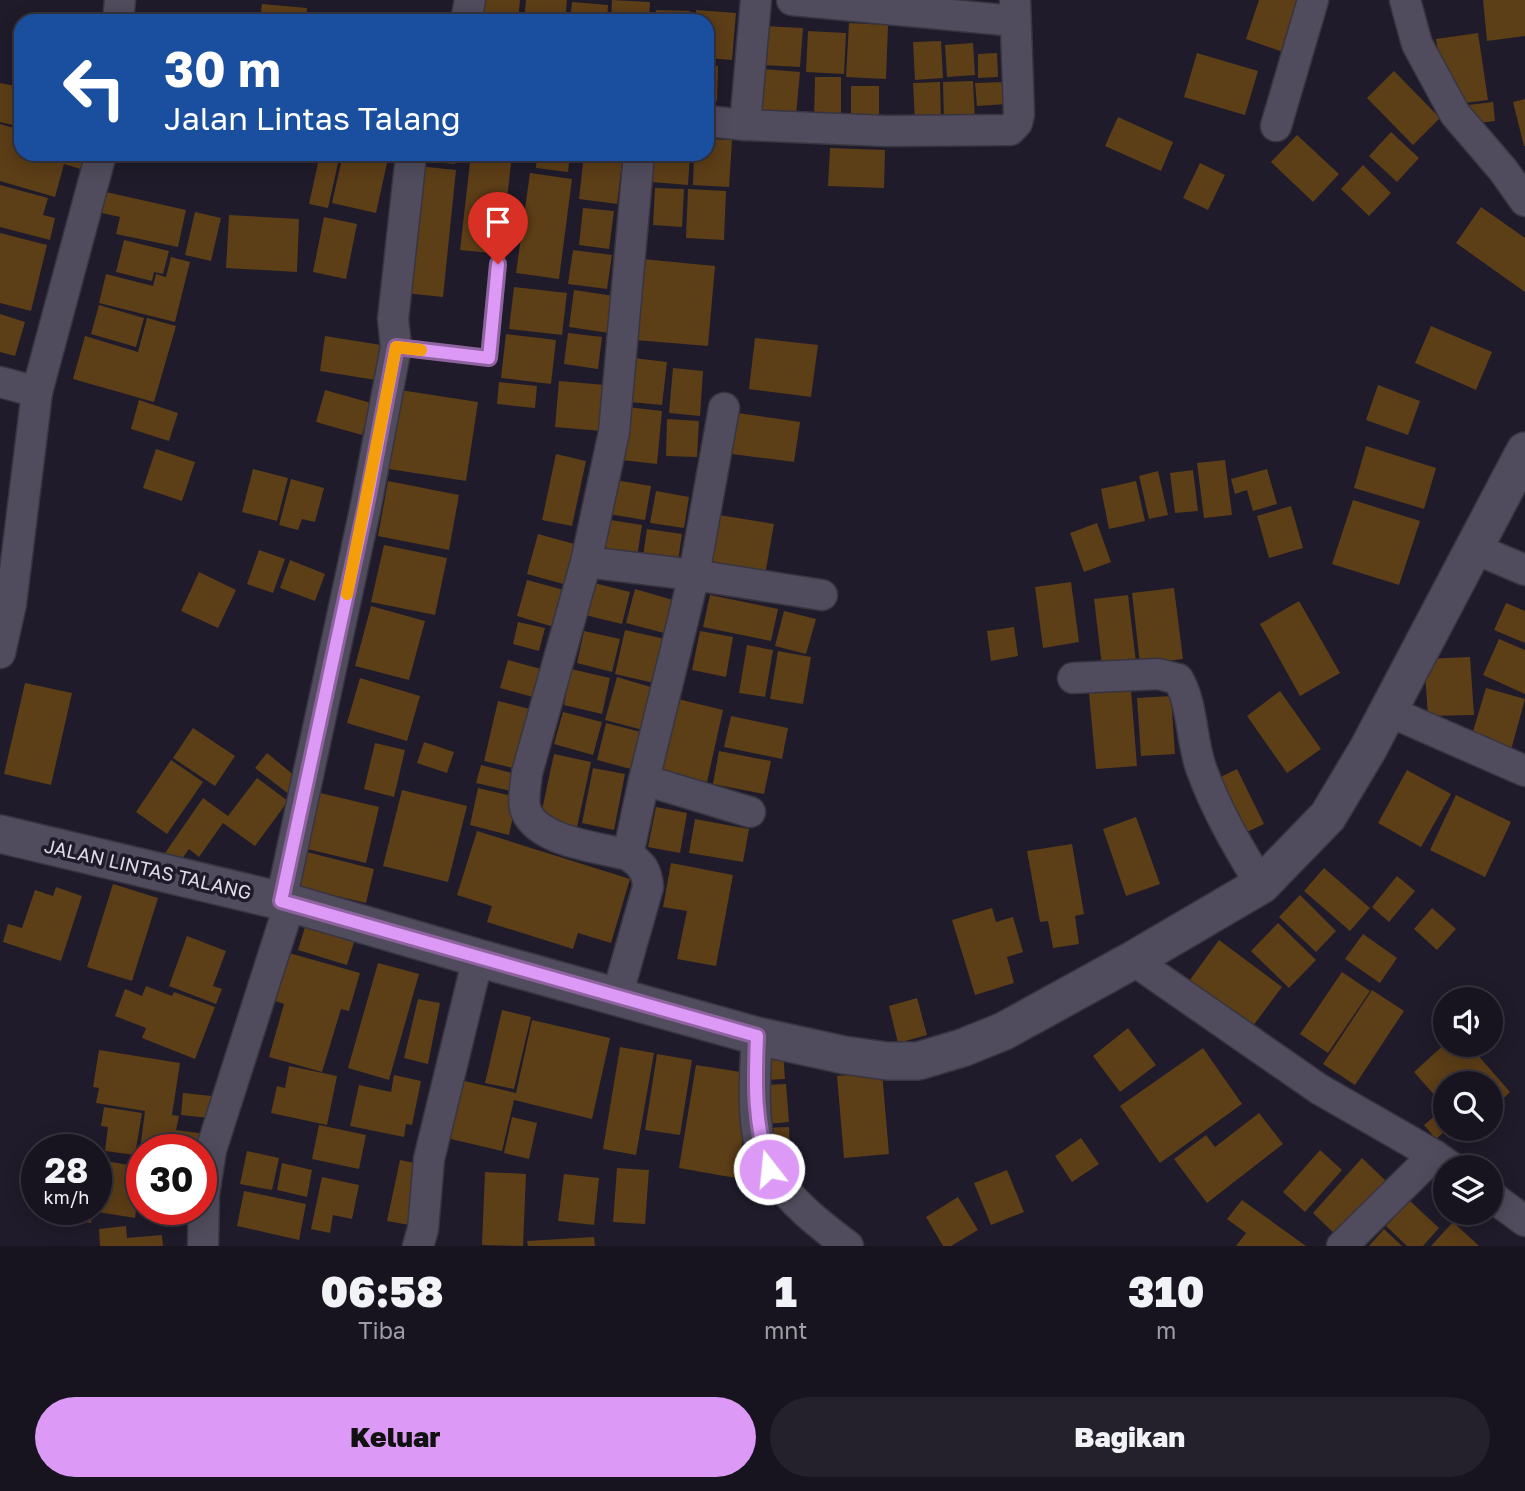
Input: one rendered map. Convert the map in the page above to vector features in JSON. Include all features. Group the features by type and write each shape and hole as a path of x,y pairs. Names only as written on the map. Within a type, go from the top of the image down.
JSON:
{"street":[{"path":"745,125 756,0"},
{"path":"714,122 886,131 1010,130 1017,123 1019,114 1015,11 792,0"},
{"path":"1276,126 1312,0"},
{"path":"1405,0 1417,44 1455,114 1503,170 1525,201"},
{"path":"0,653 11,604 37,392 99,161"},
{"path":"617,996 648,887 647,875 639,862 628,855 548,834 536,826 525,809 527,774 586,562 614,432 638,161"},
{"path":"204,1246 204,1195 211,1150 285,902 396,347 393,319 410,165"},
{"path":"0,382 37,392"},
{"path":"628,855 694,575 724,408"},
{"name":"JALAN LINTAS TALANG","path":"0,834 285,902 757,1036 844,1055 887,1061 918,1060 962,1048 1004,1031 1261,885 1328,816 1388,711 1525,452"},
{"path":"1473,548 1525,570"},
{"path":"586,562 822,595"},
{"path":"1073,678 1158,674 1178,679 1185,691 1200,766 1223,822 1261,885"},
{"path":"1388,711 1525,771"},
{"path":"644,780 750,812"},
{"path":"418,1246 423,1228 429,1159 478,958"},
{"path":"1133,960 1319,1089 1433,1155"},
{"path":"757,1036 755,1099 760,1142 769,1169 808,1214 848,1246"},
{"path":"1342,1246 1433,1169"},
{"path":"1503,1205 1525,1221"},
{"path":"1520,1246 1525,1241"}],"lane":[{"path":"396,347 489,358 498,264"}],"building":[{"path":"481,0 520,0 519,14 480,14"},
{"path":"526,0 567,0 566,14 525,14"},
{"path":"612,0 650,2 649,14 611,14"},
{"path":"1259,0 1301,0 1283,52 1246,39"},
{"path":"1483,0 1525,0 1525,36 1487,41"},
{"path":"572,2 608,5 607,14 571,14"},
{"path":"262,4 307,8 307,14 261,14"},
{"path":"656,10 690,11 690,14 656,14"},
{"path":"696,10 736,13 732,60 714,59 714,14 696,14"},
{"path":"849,23 888,25 886,79 846,77"},
{"path":"764,26 803,28 800,67 762,65"},
{"path":"808,31 846,33 844,74 806,72"},
{"path":"1478,33 1488,100 1457,104 1443,85 1436,39"},
{"path":"941,41 943,78 915,80 913,42"},
{"path":"973,43 975,75 947,77 945,45"},
{"path":"997,53 998,77 978,78 978,54"},
{"path":"1197,53 1258,71 1245,115 1184,97"},
{"path":"714,66 718,66 717,101 714,101"},
{"path":"765,69 800,72 796,116 761,114"},
{"path":"1394,71 1440,118 1413,145 1367,98"},
{"path":"815,77 841,77 841,121 814,121"},
{"path":"973,81 975,121 944,122 943,82"},
{"path":"940,82 941,121 915,122 913,83"},
{"path":"1005,82 1007,104 977,106 975,83"},
{"path":"0,83 14,86 14,125 0,122"},
{"path":"851,86 879,86 879,121 851,121"},
{"path":"1525,99 1525,146 1524,146 1513,102"},
{"path":"1493,102 1495,121 1470,124 1468,105"},
{"path":"1118,117 1173,142 1161,171 1105,146"},
{"path":"0,124 14,128 14,161 86,161 84,170 64,164 55,197 0,181"},
{"path":"1391,132 1419,158 1397,182 1369,156"},
{"path":"1297,135 1339,174 1313,202 1271,162"},
{"path":"714,139 732,140 729,187 693,185 694,161 714,161"},
{"path":"830,148 885,150 884,188 828,186"},
{"path":"318,161 338,161 328,208 309,204"},
{"path":"341,161 387,161 376,213 332,203"},
{"path":"422,161 455,161 455,164"},
{"path":"470,161 511,161 501,254 460,250"},
{"path":"536,161 569,161 568,172 536,168"},
{"path":"583,161 622,161 617,204 579,199"},
{"path":"654,161 690,161 688,185 652,182"},
{"path":"1200,163 1225,175 1208,210 1183,198"},
{"path":"408,165 456,170 443,297 395,292"},
{"path":"1363,165 1391,193 1369,216 1341,189"},
{"path":"530,173 572,179 559,279 516,273"},
{"path":"0,185 48,198 43,215 55,218 50,240 0,227"},
{"path":"655,188 684,189 682,227 653,225"},
{"path":"688,189 726,191 724,240 686,238"},
{"path":"106,192 186,210 178,247 116,234 120,217 102,213"},
{"path":"1481,207 1525,238 1525,292 1456,243"},
{"path":"583,208 614,211 609,249 579,245"},
{"path":"195,212 221,218 211,261 185,255"},
{"path":"229,215 299,219 297,272 226,268"},
{"path":"324,217 357,224 346,279 313,272"},
{"path":"0,233 47,245 31,311 0,303"},
{"path":"124,240 169,251 163,274 154,272 152,281 116,272"},
{"path":"573,250 612,255 607,289 568,284"},
{"path":"171,257 190,262 175,322 99,303 106,274 153,286 156,274 166,277"},
{"path":"642,259 715,266 708,346 635,340"},
{"path":"514,287 567,293 562,335 509,329"},
{"path":"574,290 614,296 609,333 569,327"},
{"path":"99,305 144,318 136,347 91,334"},
{"path":"0,314 25,322 15,356 0,352"},
{"path":"147,318 176,326 154,402 73,379 85,336 138,352"},
{"path":"1431,326 1492,352 1476,390 1415,363"},
{"path":"568,333 602,337 598,369 564,364"},
{"path":"506,334 556,340 551,384 501,378"},
{"path":"325,336 387,346 382,381 320,371"},
{"path":"755,338 818,345 811,397 749,389"},
{"path":"634,358 667,362 662,405 629,402"},
{"path":"673,368 703,371 700,416 669,413"},
{"path":"559,381 605,385 601,431 555,427"},
{"path":"499,382 537,386 535,408 497,404"},
{"path":"1378,385 1420,401 1408,435 1366,420"},
{"path":"325,390 371,403 362,435 316,422"},
{"path":"400,390 478,402 466,481 389,469"},
{"path":"139,400 178,413 169,441 131,429"},
{"path":"627,407 662,411 657,464 621,460"},
{"path":"738,413 800,422 794,462 732,454"},
{"path":"667,419 699,421 697,457 666,456"},
{"path":"1366,446 1436,468 1424,509 1354,488"},
{"path":"156,449 195,462 182,501 143,488"},
{"path":"556,454 586,461 572,526 542,520"},
{"path":"1225,460 1232,515 1204,518 1197,463"},
{"path":"253,469 288,478 277,521 242,512"},
{"path":"1267,469 1277,504 1253,511 1247,490 1235,494 1231,479"},
{"path":"1193,470 1198,511 1175,513 1170,473"},
{"path":"1158,471 1168,515 1149,519 1139,476"},
{"path":"291,479 324,488 315,522 302,519 298,530 279,525"},
{"path":"615,480 651,486 645,520 609,514"},
{"path":"388,481 459,495 449,550 378,536"},
{"path":"1136,481 1145,521 1109,529 1101,489"},
{"path":"656,491 689,497 684,528 650,523"},
{"path":"1353,500 1420,521 1399,585 1332,564"},
{"path":"1291,506 1303,548 1269,558 1257,516"},
{"path":"713,514 774,524 765,575 705,565"},
{"path":"604,519 642,525 636,564 598,558"},
{"path":"1097,523 1111,562 1084,572 1070,533"},
{"path":"647,529 682,534 677,568 642,563"},
{"path":"538,534 578,545 567,585 527,574"},
{"path":"384,545 447,558 435,615 371,602"},
{"path":"259,550 285,559 273,593 247,584"},
{"path":"290,560 325,574 315,601 280,588"},
{"path":"199,572 236,590 218,628 181,611"},
{"path":"527,580 564,590 554,627 517,616"},
{"path":"1071,582 1079,642 1043,648 1035,587"},
{"path":"594,583 630,592 622,624 585,615"},
{"path":"1174,588 1183,659 1140,664 1132,593"},
{"path":"635,589 673,600 664,633 626,623"},
{"path":"710,595 778,609 771,641 703,627"},
{"path":"1128,595 1136,662 1102,666 1094,599"},
{"path":"1299,601 1340,673 1300,696 1260,624"},
{"path":"1506,603 1525,611 1525,643 1494,630"},
{"path":"371,606 425,621 409,680 355,666"},
{"path":"784,611 816,619 806,654 775,646"},
{"path":"518,622 545,628 539,651 513,644"},
{"path":"1014,627 1018,656 991,661 987,631"},
{"path":"625,630 665,639 654,683 615,674"},
{"path":"584,631 620,639 612,672 577,663"},
{"path":"700,631 733,637 726,677 692,670"},
{"path":"1499,639 1525,650 1525,694 1483,675"},
{"path":"747,645 773,650 765,697 739,693"},
{"path":"778,651 811,657 803,704 770,699"},
{"path":"1470,657 1474,715 1428,716 1424,659"},
{"path":"508,660 541,669 533,697 500,688"},
{"path":"571,669 610,678 602,714 564,705"},
{"path":"617,677 654,688 643,730 605,720"},
{"path":"360,678 420,696 407,741 347,723"},
{"path":"25,683 72,693 51,785 4,774"},
{"path":"1486,688 1525,699 1511,750 1471,738"},
{"path":"1131,690 1137,766 1096,769 1089,693"},
{"path":"1280,691 1321,749 1287,773 1247,716"},
{"path":"1171,696 1175,754 1141,756 1137,698"},
{"path":"678,699 723,710 707,782 661,771"},
{"path":"498,701 534,710 521,770 484,761"},
{"path":"563,712 602,722 593,755 554,744"},
{"path":"731,716 788,728 782,759 724,747"},
{"path":"606,723 641,732 631,769 597,760"},
{"path":"193,728 235,756 215,786 173,758"},
{"path":"424,742 454,752 447,773 417,763"},
{"path":"375,743 405,750 394,797 364,789"},
{"path":"719,751 771,761 764,794 713,784"},
{"path":"267,753 301,781 290,795 255,768"},
{"path":"554,754 591,762 576,832 539,824"},
{"path":"171,760 203,782 167,834 136,812"},
{"path":"481,765 520,775 516,792 476,783"},
{"path":"593,768 625,774 614,830 582,823"},
{"path":"1237,769 1264,824 1238,836 1212,781"},
{"path":"1407,770 1451,794 1421,847 1378,823"},
{"path":"257,778 288,801 255,846 223,823 199,857 189,849 177,866 163,856 203,798 228,816"},
{"path":"478,788 517,797 509,835 470,825"},
{"path":"402,790 467,806 448,882 383,866"},
{"path":"316,792 379,807 366,863 303,848"},
{"path":"1456,795 1511,822 1485,877 1430,850"},
{"path":"656,807 687,813 680,853 648,847"},
{"path":"1136,817 1160,884 1126,896 1103,829"},
{"path":"695,819 749,829 743,862 689,853"},
{"path":"477,831 630,879 611,943 578,933 573,949 487,922 492,906 457,895"},
{"path":"1072,844 1084,914 1075,916 1079,944 1053,948 1048,921 1040,922 1027,851"},
{"path":"299,850 374,869 366,903 291,885"},
{"path":"671,863 733,875 716,966 677,959 687,911 663,907"},
{"path":"1324,868 1370,908 1350,931 1304,891"},
{"path":"1397,876 1415,891 1389,922 1372,907"},
{"path":"113,884 158,898 132,981 87,967"},
{"path":"56,887 82,896 61,961 3,942 8,924 22,928 35,890 53,896"},
{"path":"1300,895 1336,931 1316,952 1279,917"},
{"path":"992,908 996,922 1013,917 1023,952 1007,957 1014,983 975,995 952,920"},
{"path":"1432,908 1456,929 1437,950 1414,929"},
{"path":"1278,923 1316,960 1289,988 1251,951"},
{"path":"305,927 354,942 347,965 298,950"},
{"path":"1363,934 1397,958 1380,983 1345,959"},
{"path":"187,936 226,951 213,986 222,989 216,1004 169,986"},
{"path":"1219,940 1282,987 1247,1034 1184,988"},
{"path":"289,953 360,973 349,1011 341,1009 322,1072 269,1057 284,1004 275,1001"},
{"path":"378,963 419,974 389,1080 348,1068"},
{"path":"1342,972 1370,991 1328,1053 1300,1034"},
{"path":"146,986 172,996 174,992 215,1007 195,1059 142,1038 146,1028 115,1016 125,989 142,996"},
{"path":"1372,990 1404,1011 1355,1085 1323,1064"},
{"path":"917,998 927,1035 898,1043 889,1006"},
{"path":"418,999 440,1003 428,1064 404,1058"},
{"path":"502,1010 531,1017 514,1089 485,1083"},
{"path":"532,1020 610,1038 592,1119 514,1100 502,1151 442,1137 456,1079 516,1093"},
{"path":"1128,1028 1156,1065 1120,1092 1093,1056"},
{"path":"620,1047 654,1053 636,1155 603,1149"},
{"path":"1203,1048 1242,1104 1160,1163 1120,1106"},
{"path":"99,1050 180,1063 172,1115 179,1116 176,1130 206,1134 142,1134 145,1111 96,1103 99,1088 93,1087"},
{"path":"783,1052 785,1079 765,1080 763,1053"},
{"path":"657,1054 692,1060 680,1135 645,1130"},
{"path":"1433,1055 1433,1057 1479,1057 1492,1071 1433,1071 1433,1093 1414,1072"},
{"path":"696,1065 754,1074 736,1178 679,1168"},
{"path":"289,1066 337,1076 327,1125 271,1113 277,1086 285,1088"},
{"path":"882,1072 889,1154 844,1158 837,1076"},
{"path":"394,1075 421,1081 412,1125 406,1124 404,1137 350,1126 359,1085 391,1092"},
{"path":"786,1084 789,1122 767,1124 765,1085"},
{"path":"1503,1084 1510,1092 1503,1099"},
{"path":"183,1093 221,1097 219,1119 181,1115"},
{"path":"104,1107 142,1113 138,1134 126,1134 126,1154 112,1152 112,1134 107,1134 108,1127 101,1126"},
{"path":"1259,1113 1283,1144 1207,1203 1174,1159 1206,1135 1215,1147"},
{"path":"512,1117 537,1123 529,1159 504,1153"},
{"path":"1433,1117 1433,1136 1424,1125"},
{"path":"319,1125 366,1135 359,1169 312,1159"},
{"path":"789,1127 790,1157 767,1159 765,1128"},
{"path":"1081,1138 1099,1164 1072,1182 1055,1156"},
{"path":"1320,1150 1342,1170 1305,1212 1283,1192"},
{"path":"247,1151 279,1158 272,1190 240,1184"},
{"path":"1362,1158 1388,1183 1339,1238 1313,1213"},
{"path":"400,1160 428,1166 415,1226 387,1221"},
{"path":"112,1162 126,1164 126,1217 112,1214"},
{"path":"282,1163 312,1170 307,1197 277,1190"},
{"path":"617,1168 649,1170 645,1224 613,1222"},
{"path":"1007,1170 1024,1212 991,1225 974,1183"},
{"path":"485,1172 526,1174 523,1246 482,1245"},
{"path":"564,1174 599,1178 594,1225 558,1221"},
{"path":"322,1177 359,1185 352,1219 333,1215 330,1233 311,1229"},
{"path":"244,1191 306,1204 299,1240 237,1226"},
{"path":"958,1197 978,1230 951,1246 943,1246 926,1217"},
{"path":"1242,1200 1306,1246 1236,1246 1246,1233 1227,1219"},
{"path":"1410,1201 1439,1228 1423,1246 1407,1246 1386,1226"},
{"path":"1450,1225 1456,1225 1479,1246 1431,1246"},
{"path":"126,1226 127,1238 162,1235 163,1246 100,1246 99,1229"},
{"path":"1384,1229 1402,1246 1369,1246"},
{"path":"594,1237 595,1246 528,1246 527,1241"}],"slow traffic":[{"path":"347,594 396,347 421,350"}],"route":[{"path":"498,264 489,358 396,347 366,505 281,901 757,1036 755,1099 760,1142 769,1169"}]}
